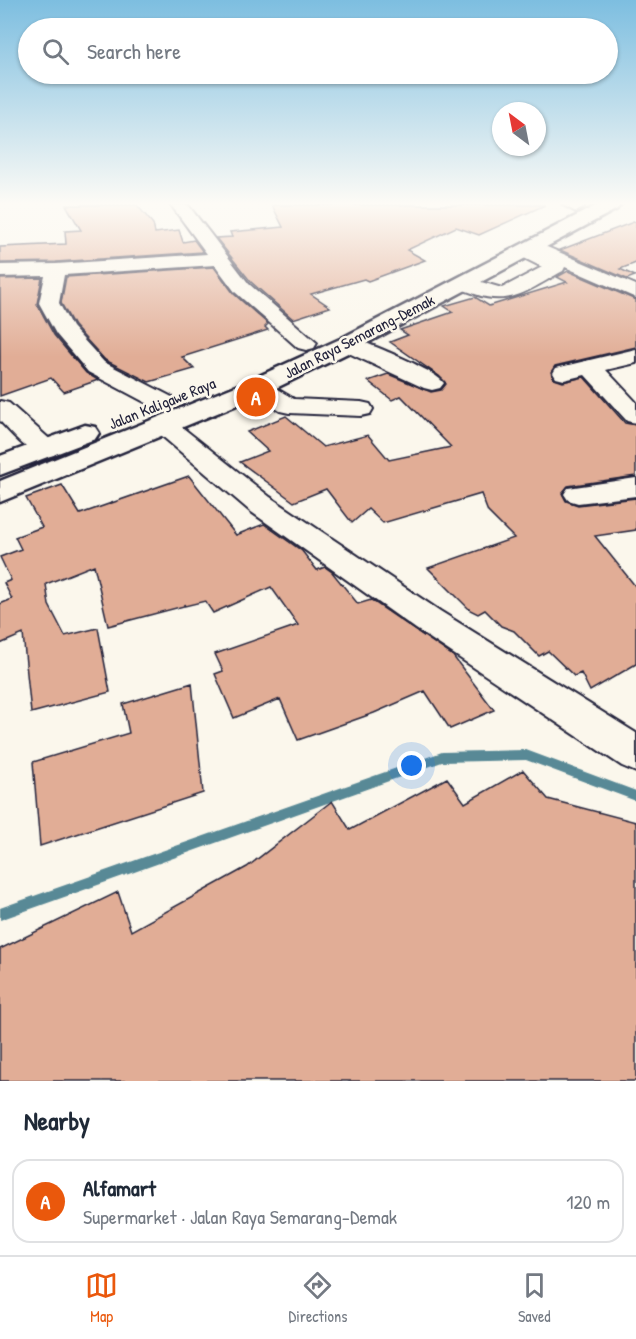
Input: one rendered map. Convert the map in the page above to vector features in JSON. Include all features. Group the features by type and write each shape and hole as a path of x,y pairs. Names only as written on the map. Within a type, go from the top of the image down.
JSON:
{"highway":[{"name":"Jalan Kaligawe Raya","path":"0,466 45,449 164,414 478,255"},
{"name":"Jalan Raya Semarang-Demak","path":"0,492 164,414 265,392 348,344 475,287 530,255"}],"street":[{"path":"217,255 243,288 306,343"},
{"path":"475,287 505,294 556,267 538,255"},
{"path":"540,255 636,292"},
{"path":"0,271 220,260"},
{"path":"56,270 49,303 63,330 96,367 164,414 260,504 428,620 636,754"},
{"path":"348,344 386,362 410,369 432,383"},
{"path":"564,373 636,356"},
{"path":"590,367 636,416"},
{"path":"265,392 296,407 361,409"},
{"path":"0,408 45,449"},
{"path":"578,494 636,487"}],"building":[{"path":"0,255 152,255 56,262 0,263"},
{"path":"230,255 417,255 425,260 368,281 364,279 311,294 330,307 293,319 251,282"},
{"path":"573,255 636,255 636,263 620,269 635,276 627,279"},
{"path":"214,267 234,294 268,324 265,327 268,330 182,357 194,369 149,382 105,360 74,326 61,303 66,277"},
{"path":"568,271 636,300 636,347 555,366 551,372 554,379 563,382 584,377 625,423 636,425 636,476 568,486 562,493 566,501 578,505 636,498 636,530 595,536 636,587 636,664 590,691 581,673 574,676 548,651 539,656 514,631 501,626 485,610 478,614 470,610 428,568 514,538 488,512 481,494 383,523 368,509 352,523 326,489 294,502 240,462 268,451 247,432 286,416 323,447 368,435 389,460 451,447 401,396 392,400 368,381 388,374 431,392 441,390 446,384 439,376 390,342 408,335 400,330 453,312 444,306 475,297 489,306 567,282 557,277"},
{"path":"42,278 37,304 54,335 86,373 98,380 64,392 51,378 0,396 0,279"},
{"path":"189,476 236,535 264,524 302,551 317,570 325,567 332,572 358,604 371,600 453,656 494,710 450,729 425,691 374,713 298,740 280,699 234,718 215,674 223,671 215,654 298,625 271,587 213,613 205,601 185,606 184,604 184,606 108,626 94,565 46,584 49,605 65,636 98,628 110,692 31,713 23,634 0,644 0,604 12,599 4,583 11,580 0,557 21,549 15,537 42,527 26,498 62,485 80,514"},
{"path":"192,683 203,793 40,846 33,762 129,733 123,704"},
{"path":"523,770 548,799 636,822 636,1081 0,1081 0,949 118,892 131,931 247,867 332,801 350,830 447,778 465,803"}],"waterway":[{"path":"0,914 442,757 526,755 636,796"}],"place":[{"name":"Alfamart","path":"256,397"}]}
